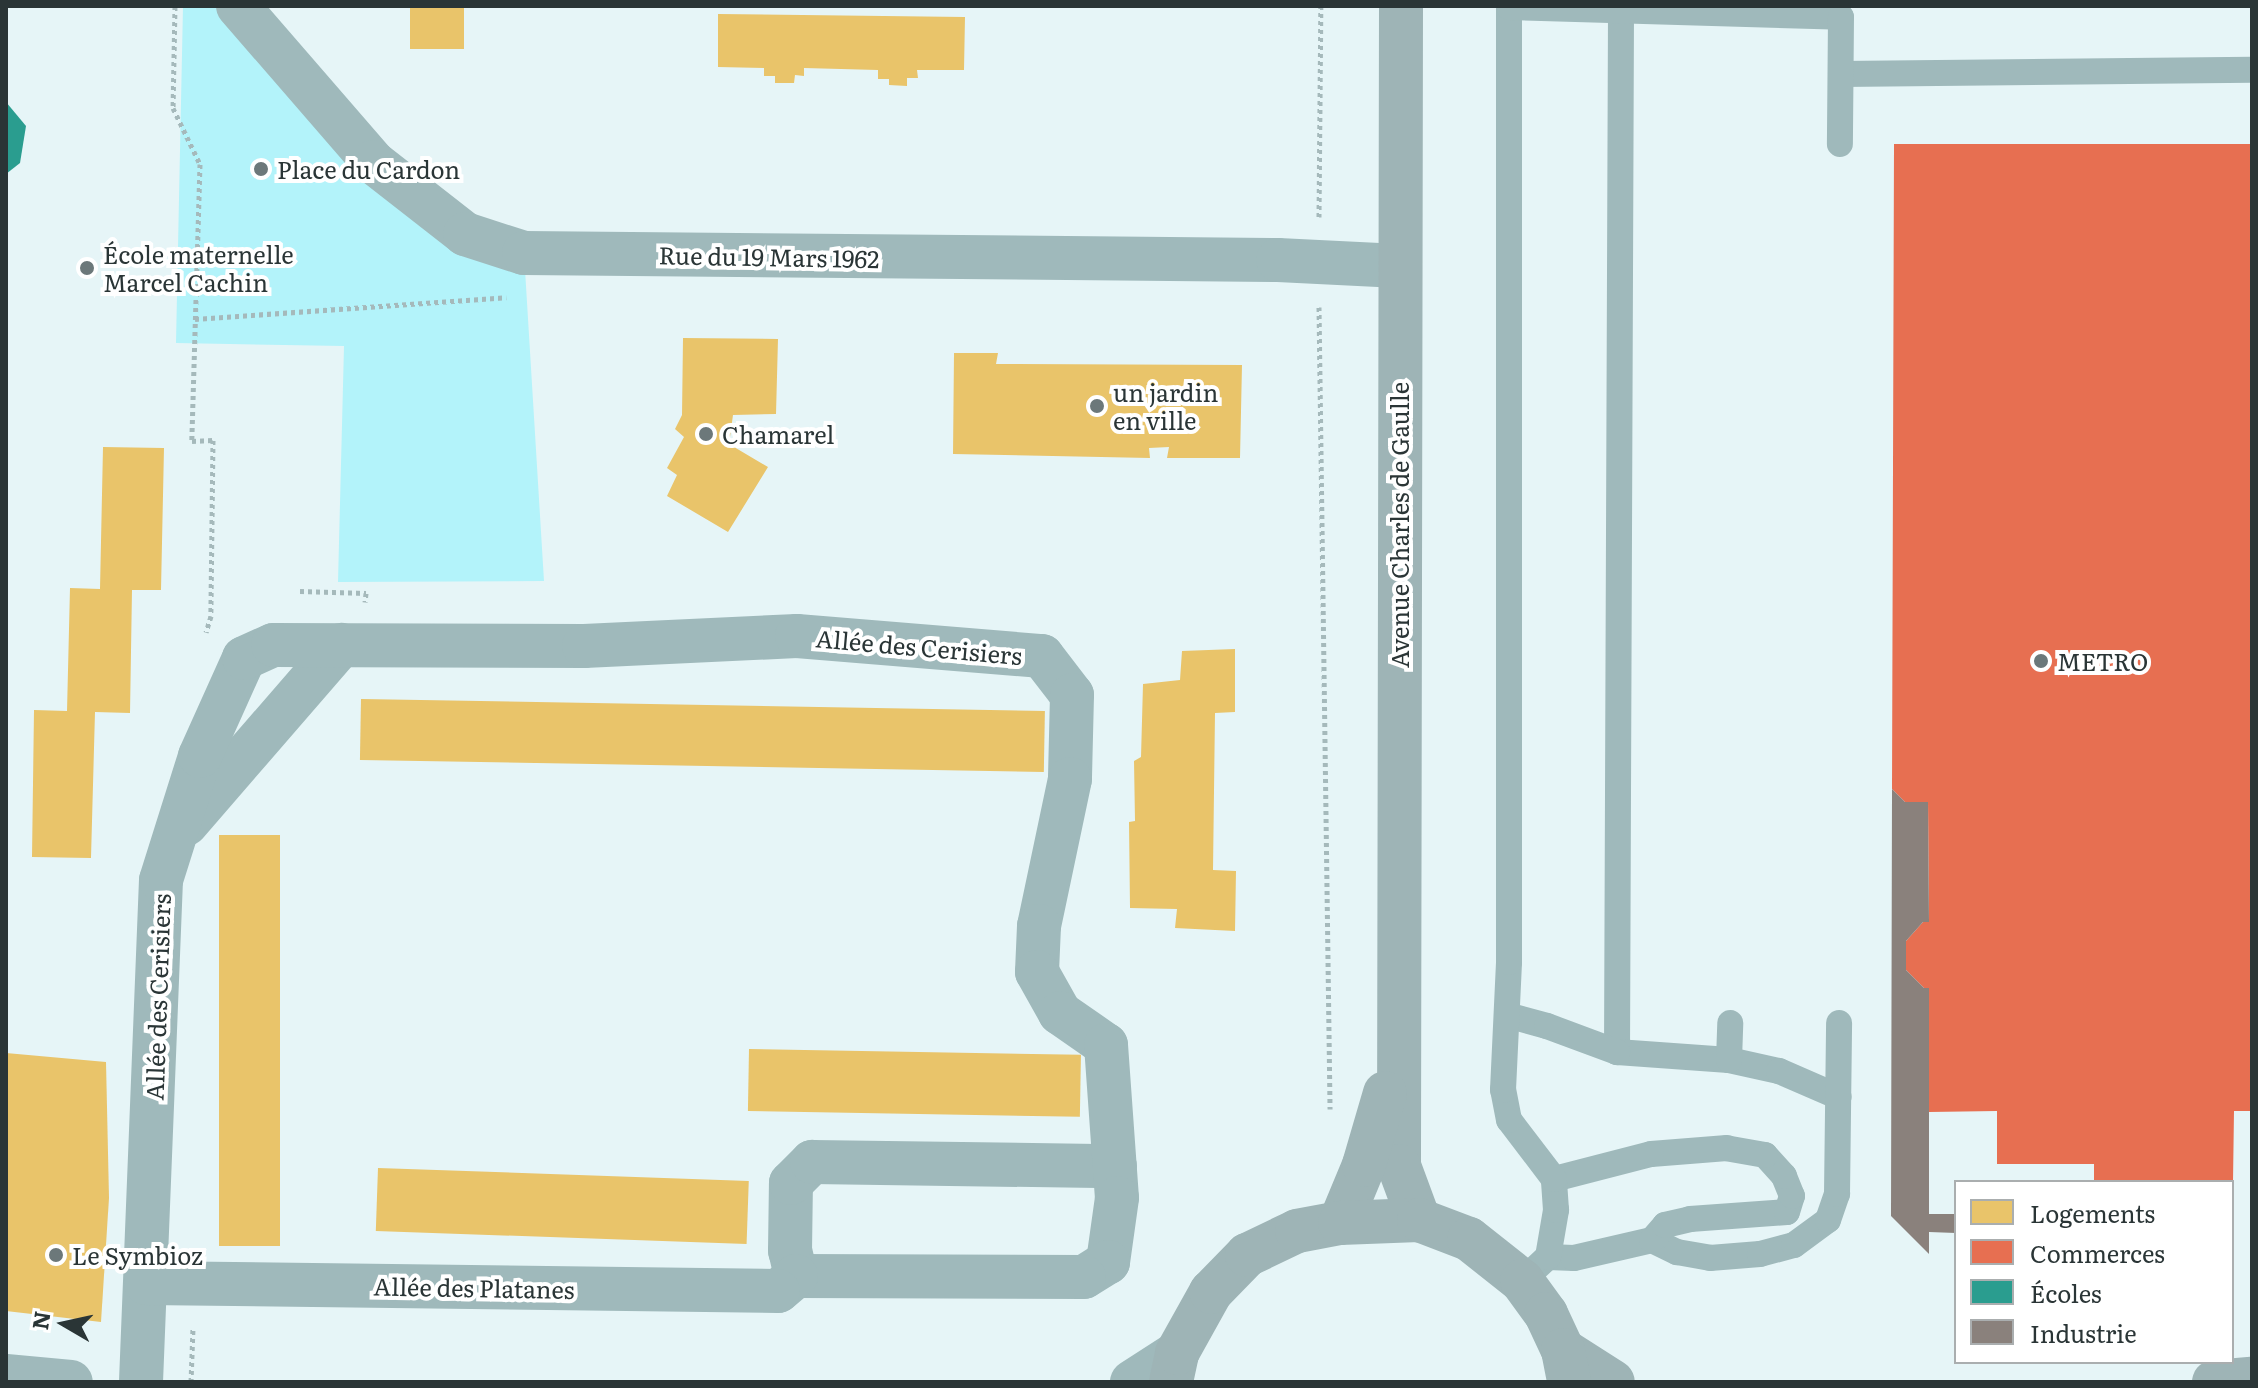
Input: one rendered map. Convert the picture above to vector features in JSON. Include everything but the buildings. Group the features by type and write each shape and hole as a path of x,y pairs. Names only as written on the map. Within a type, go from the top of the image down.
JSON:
{"main road":[{"name":"Avenue Charles de Gaulle","path":"1401,6 1399,1166 1419,1220"},
{"name":"Avenue Charles de Gaulle","path":"1340,1223 1364,1165 1399,1044"},
{"path":"1174,1368 1211,1292 1247,1255 1297,1231 1340,1223 1419,1220 1535,1269 1546,1314 1566,1366 1613,1382"},
{"path":"2214,1382 2252,1379"}],"street":[{"name":"Rue du 19 Mars 1962","path":"238,6 373,162 465,234 524,253 1278,260 1319,265 1399,266"},
{"name":"Allée des Cerisiers","path":"141,1382 161,880 200,756 244,658 272,635 353,631 584,646 797,636 1042,656 1072,695 1070,779 1039,926 1037,972 1060,1013 1106,1045 1114,1150"},
{"path":"174,838 353,631"},
{"path":"796,1276 790,1251 791,1183 812,1162 1114,1150"},
{"name":"Allée des Platanes","path":"146,1283 778,1291 796,1276 1084,1277 1108,1262 1117,1198 1114,1150"},
{"path":"1132,1382 1174,1368"},
{"path":"6,1376 71,1382"}],"lane":[{"path":"1535,1269 1556,1210 1554,1179 1509,1120 1503,1090 1507,1015 1509,7 1841,17 1840,144"},
{"path":"1617,1052 1621,12"},
{"path":"1841,74 2252,70"},
{"path":"1507,1015 1617,1052 1729,1060 1779,1071 1839,1097"},
{"path":"1729,1060 1730,1023"},
{"path":"1652,1240 1677,1252 1710,1258 1794,1245 1828,1220 1837,1194 1839,1023"},
{"path":"1554,1179 1651,1154 1727,1148 1765,1155 1784,1176 1792,1196 1781,1248"},
{"path":"1535,1269 1652,1240 1665,1225 1690,1219 1787,1212"}],"path":[{"path":"175,6 173,108 200,164 192,441 213,440 211,588"},
{"path":"1321,6 1319,265 1329,1125"},
{"path":"195,319 510,297 510,249"},
{"path":"300,591 366,593 353,631"},
{"path":"191,1382 194,1284"}],"shaded area":[{"path":"183,6 238,6 373,162 524,253 544,581 338,582 344,346 176,343"}],"place":[{"name":"Place du Cardon","path":"261,169"},
{"name":"École maternelle Marcel Cachin","path":"87,268"},
{"name":"un jardin en ville","path":"1097,406"},
{"name":"Chamarel","path":"706,434"},
{"name":"METRO","path":"2041,661"},
{"name":"Le Symbioz","path":"56,1255"}]}
